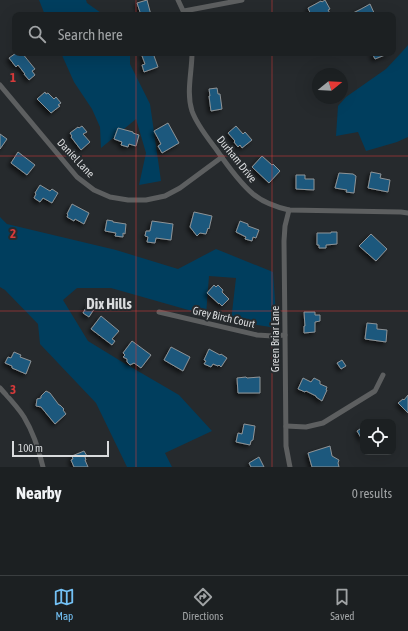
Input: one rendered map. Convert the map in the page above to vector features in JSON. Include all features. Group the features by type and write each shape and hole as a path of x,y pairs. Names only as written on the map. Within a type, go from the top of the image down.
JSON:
{"street":[{"path":"178,0 184,12"},
{"path":"189,12 242,0"},
{"name":"Durham Drive","path":"192,56 190,89 192,110 198,125 242,184 254,194 276,208 289,210 408,213"},
{"name":"Daniel Lane","path":"0,85 77,177 94,190 110,197 128,200 146,200 165,196 180,188 222,157"},
{"name":"Green Briar Lane","path":"289,210 285,226 284,241 284,335 286,446 290,467"},
{"name":"Grey Birch Court","path":"159,312 257,335 284,335"},
{"path":"286,426 306,427 323,423 375,390 383,375"},
{"path":"0,388 24,417 40,454 43,467"}],"shaded area":[{"path":"39,0 86,0 87,3 100,12 44,12"},
{"path":"408,45 408,137 397,142 366,151 358,132 336,136 338,106 340,104 348,104 348,96 386,69"},
{"path":"62,56 130,56 130,64 150,104 161,181 139,185 146,153 136,119 101,148 100,127 92,109 74,82"},
{"path":"0,217 7,224 116,250 178,269 216,249 273,272 277,328 231,321 236,278 209,276 206,315 111,288 77,288 63,300 88,341 179,395 212,431 165,453 172,467 127,467 96,403 40,344 38,324 5,290 0,287"}],"building":[{"path":"147,0 150,12 140,12 137,3"},
{"path":"325,0 330,9 328,10 329,12 310,12 308,8 321,1 322,2"},
{"path":"370,4 374,12 355,12"},
{"path":"12,56 24,56 35,69 32,71 35,75 29,80 18,65 16,67 9,58"},
{"path":"142,56 154,56 158,67 144,72 142,65 145,64"},
{"path":"374,56 382,56 375,59"},
{"path":"217,88 218,94 220,94 222,109 211,111 209,89"},
{"path":"45,92 54,99 56,97 61,103 58,105 60,106 51,113 37,99"},
{"path":"168,123 179,143 162,153 158,146 161,144 154,131"},
{"path":"82,126 87,132 83,134 90,142 81,150 71,137 72,136 70,133"},
{"path":"236,126 243,134 245,132 252,140 242,148 240,145 238,147 228,133"},
{"path":"118,128 139,135 136,146 129,144 128,147 121,145 122,142 114,139"},
{"path":"0,134 7,139 0,149"},
{"path":"18,152 35,165 27,175 11,163"},
{"path":"262,156 280,171 269,183 252,167"},
{"path":"371,172 381,174 380,178 390,180 388,192 368,188"},
{"path":"339,173 353,174 356,176 354,193 335,188"},
{"path":"296,175 305,175 305,179 314,179 314,190 296,189"},
{"path":"40,185 50,191 52,189 58,193 52,203 43,198 40,202 34,198"},
{"path":"72,204 89,213 84,224 67,217"},
{"path":"194,212 212,216 209,229 208,228 206,234 200,233 197,236 190,227"},
{"path":"107,220 126,224 125,234 123,233 123,237 115,236 116,233 105,231"},
{"path":"152,221 173,224 171,240 156,238 155,243 147,242 148,237 145,236 146,231 150,231"},
{"path":"240,221 259,230 256,238 253,237 252,241 245,239 246,237 236,232"},
{"path":"337,232 337,244 326,245 326,248 319,248 319,245 317,245 317,233"},
{"path":"371,234 387,249 376,261 359,246"},
{"path":"214,285 216,287 218,285 229,299 222,306 207,293"},
{"path":"91,299 98,303 89,317 83,313"},
{"path":"304,312 315,312 315,315 320,315 320,321 315,322 315,332 304,333"},
{"path":"101,316 119,331 112,339 115,341 112,345 91,329"},
{"path":"367,323 377,324 377,329 387,330 386,342 365,339"},
{"path":"132,341 151,355 141,368 134,363 130,365 127,362 127,359 123,357 125,355 123,353"},
{"path":"171,347 190,357 183,371 164,360"},
{"path":"209,349 227,358 221,367 213,364 211,367 204,364 206,361 204,360"},
{"path":"14,352 21,355 20,357 31,361 26,374 5,363 8,357 11,358"},
{"path":"342,360 346,366 341,369 337,363"},
{"path":"260,377 260,393 238,393 237,378"},
{"path":"303,378 311,382 314,378 320,381 320,384 327,387 322,401 306,391 305,392 298,389"},
{"path":"46,391 50,393 64,409 63,410 66,414 55,424 41,407 36,406 37,399 41,398"},
{"path":"408,395 408,413 398,403 403,399 404,400"},
{"path":"244,424 255,426 253,440 251,441 250,445 236,442 238,433 242,434"},
{"path":"360,429 360,436 357,431"},
{"path":"330,446 332,456 339,460 339,467 312,467 308,453"},
{"path":"84,451 87,456 85,457 85,460 88,467 74,467 71,460 73,459 72,456"},
{"path":"259,457 264,467 251,467 249,463"}],"district":[{"name":"Dix Hills","path":"109,304"}]}
